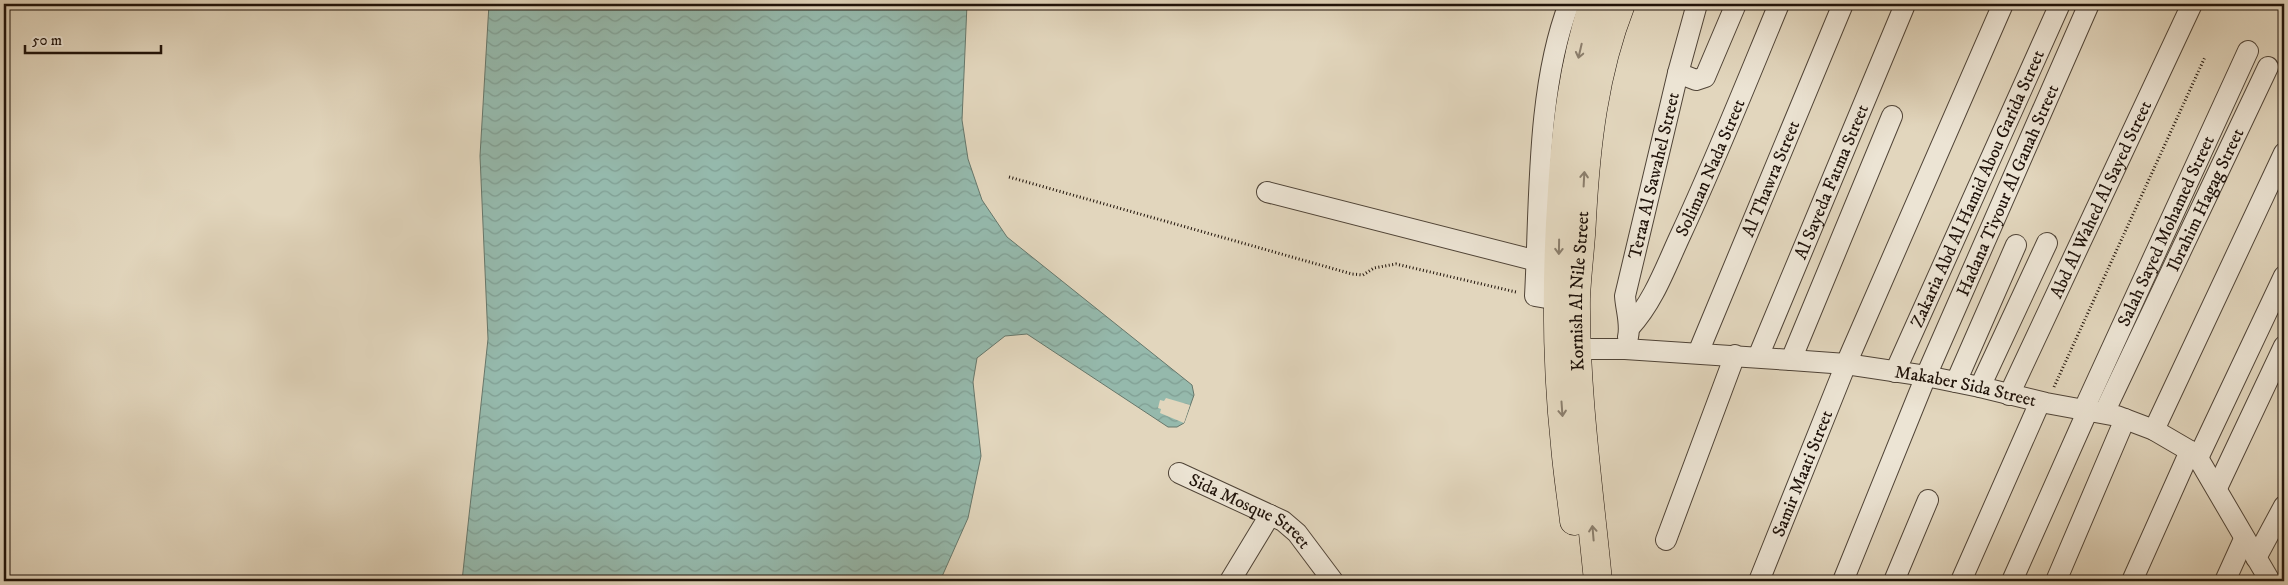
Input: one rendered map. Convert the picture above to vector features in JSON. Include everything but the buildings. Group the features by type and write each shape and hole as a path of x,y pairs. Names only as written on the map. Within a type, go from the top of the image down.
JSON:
{"main road":[{"name":"Kornish Al Nile Street","path":"1593,4 1576,68 1576,298 1578,349 1598,581"},
{"name":"Kornish Al Nile Street","path":"1581,581 1547,298 1577,130 1594,94 1603,56 1620,4"}],"street":[{"path":"1547,298 1537,261 1545,111 1559,35 1569,4"},
{"name":"Teraa Al Sawahel Street","path":"1624,348 1630,327 1624,296 1678,73 1697,4"},
{"path":"1678,73 1696,80 1705,77 1736,4"},
{"name":"Soliman Nada Street","path":"1630,327 1642,314 1653,294 1706,179 1779,4"},
{"name":"Al Thawra Street","path":"1698,353 1843,4"},
{"name":"Samir Maati Street","path":"1759,581 1846,364 2003,4"},
{"name":"Zakaria Abd Al Hamid Abou Garida Street","path":"1895,372 2060,4"},
{"name":"Hadana Tiyour Al Ganah Street","path":"1843,581 1926,376 2089,4"},
{"name":"Abd Al Wahed Al Sayed Street","path":"2009,395 2192,4"},
{"name":"Al Sayeda Fatma Street","path":"1758,357 1904,7"},
{"name":"Salah Sayed Mohamed Street","path":"2092,411 2248,51"},
{"name":"Ibrahim Hagag Street","path":"2092,411 2268,67"},
{"path":"1791,360 1892,116"},
{"path":"2154,430 2284,153"},
{"path":"1267,192 1537,261"},
{"path":"1980,386 2046,243"},
{"path":"1956,382 2016,245"},
{"path":"2132,581 2284,276"},
{"path":"2217,488 2284,346"},
{"name":"Makaber Sida Street","path":"1578,349 1624,348 1846,364 1980,386 2009,395 2125,419 2154,430 2194,454 2217,488 2244,539 2270,581"},
{"path":"1666,540 1735,355"},
{"path":"1961,581 2043,402"},
{"path":"2012,581 2092,411"},
{"path":"2056,581 2125,419"},
{"name":"Sida Mosque Street","path":"1179,473 1282,521 1297,533 1333,581"},
{"path":"1894,581 1928,500"},
{"path":"2256,558 2284,506"},
{"path":"1230,581 1270,515"},
{"path":"2224,581 2244,539"}],"path":[{"path":"2043,402 2205,57"},
{"path":"1009,177 1352,274 1363,275 1374,268 1396,264 1547,298"}],"water":[{"path":"489,4 967,4 962,120 968,159 982,200 1007,237 1192,385 1194,395 1184,423 1177,427 1168,427 1027,334 1005,336 977,358 973,382 981,456 968,518 940,581 462,581 488,339 480,156"}],"pier":[{"path":"1166,398 1190,405 1184,423 1160,413 1161,409 1158,408 1160,400 1164,401"}]}
